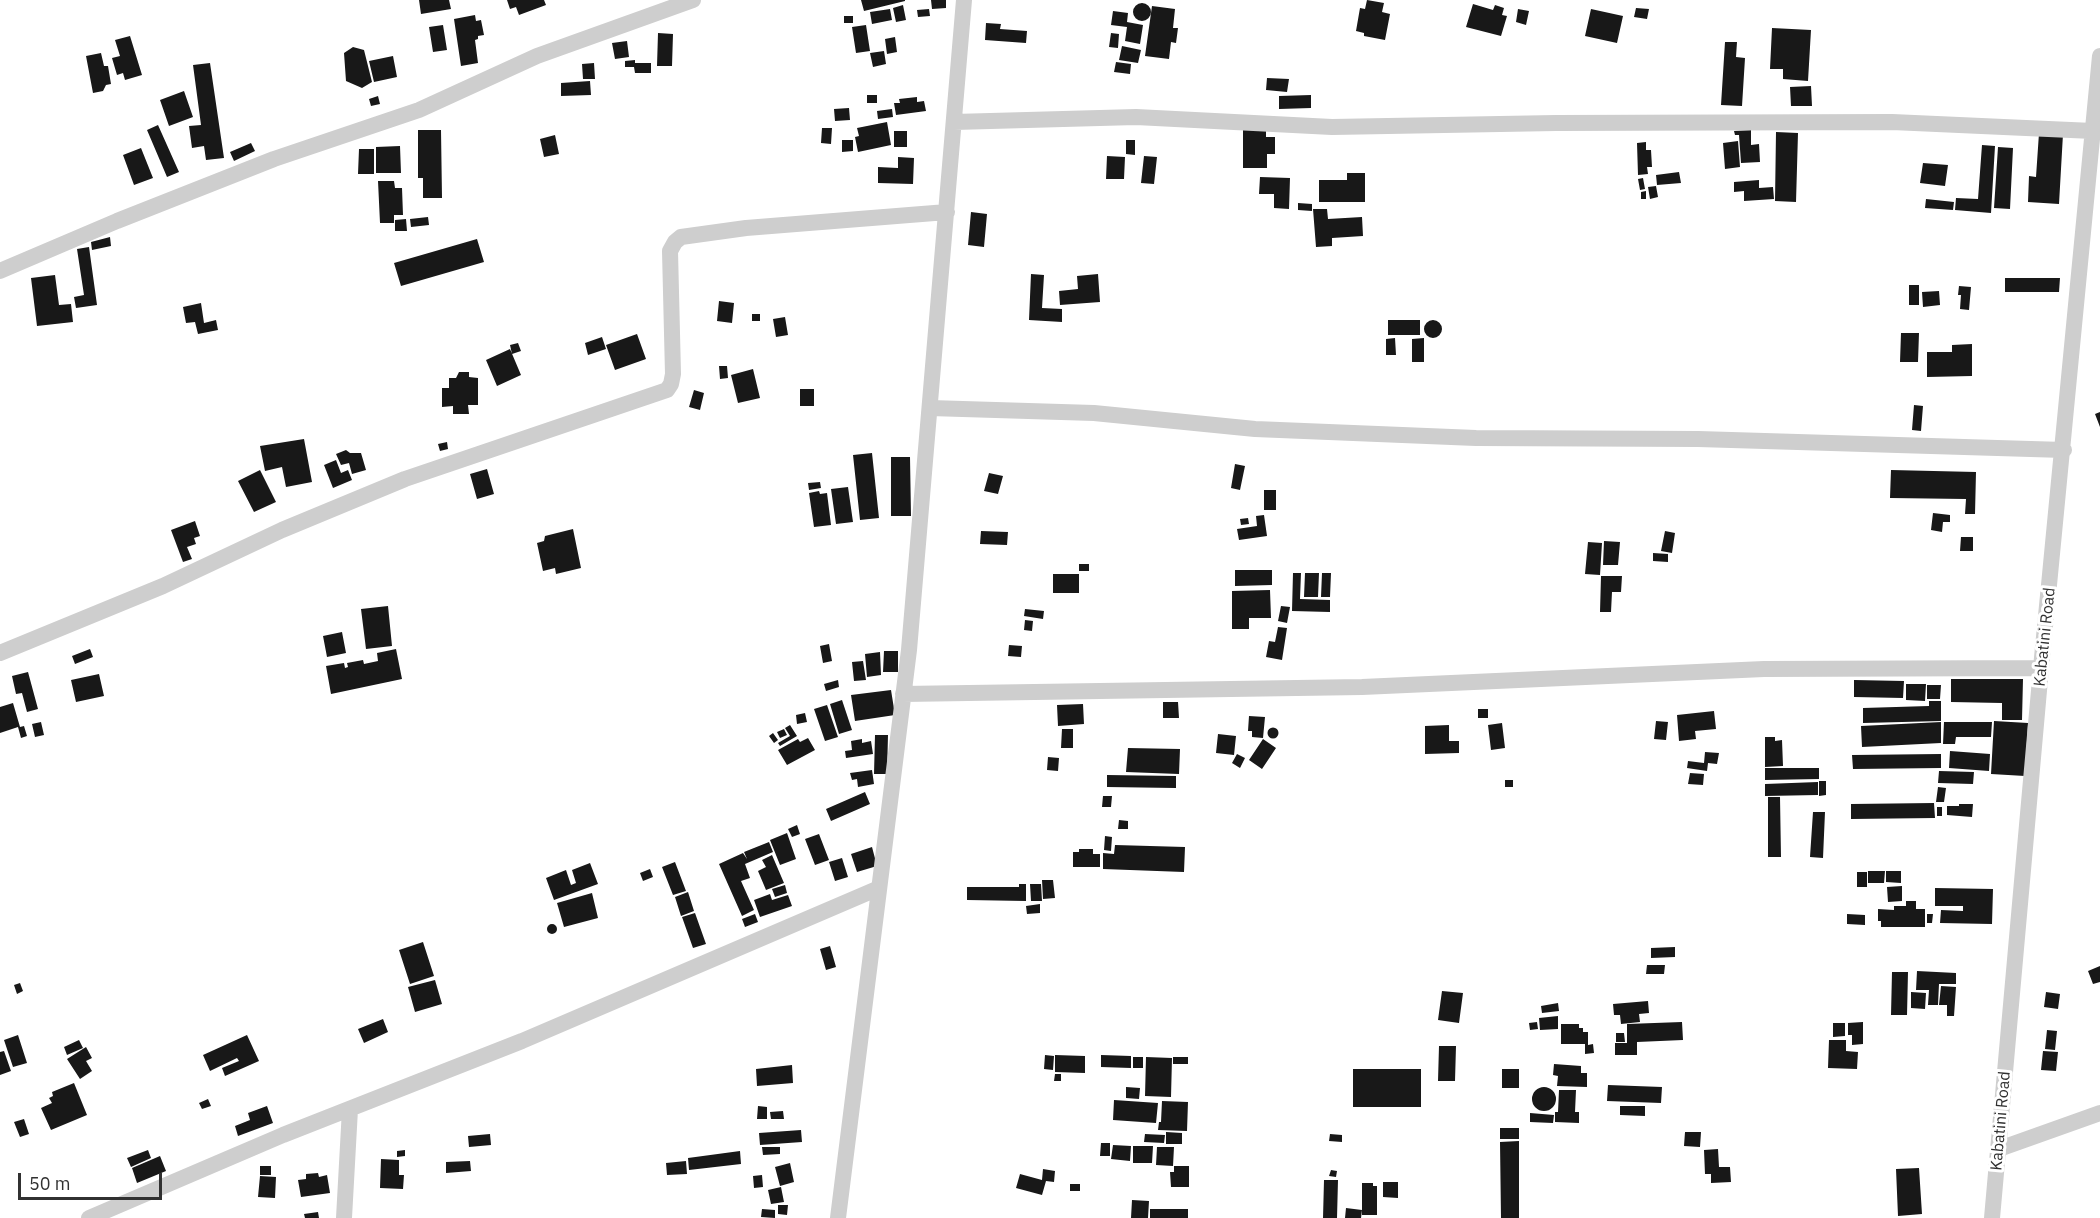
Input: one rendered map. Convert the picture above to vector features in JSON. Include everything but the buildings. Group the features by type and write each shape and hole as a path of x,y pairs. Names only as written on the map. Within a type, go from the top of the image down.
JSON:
{"street":[{"path":"0,271 117,221 274,159 419,110 537,56 693,0"},
{"path":"838,1218 903,694 930,408 964,0"},
{"name":"Kabatini Road","path":"1992,1218 2041,668 2064,450 2100,56"},
{"path":"954,122 1136,117 1332,127 1556,123 1892,122 2093,131"},
{"path":"0,654 163,586 282,530 405,479 668,390 673,374 669,260 670,251 681,237 746,228 947,212"},
{"path":"930,408 1094,413 1255,429 1476,438 1698,439 2064,450"},
{"path":"903,694 1362,687 1764,669 2041,668"},
{"path":"89,1218 283,1135 522,1041 879,888"},
{"path":"344,1218 350,1109"},
{"path":"1999,1149 2100,1113"}]}
